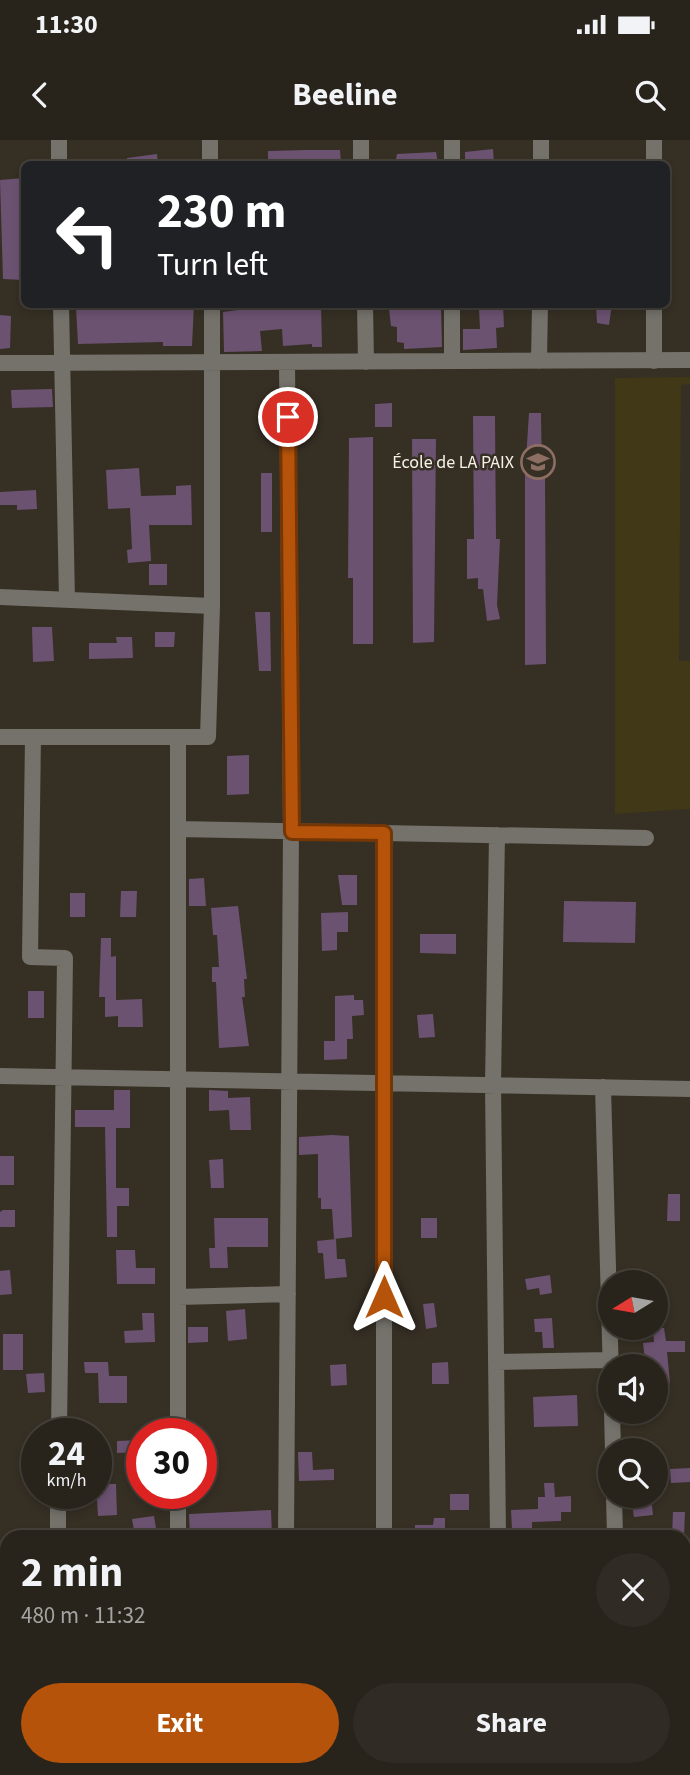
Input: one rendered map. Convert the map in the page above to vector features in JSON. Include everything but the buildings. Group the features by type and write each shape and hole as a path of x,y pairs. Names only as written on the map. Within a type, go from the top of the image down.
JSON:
{"street":[{"path":"59,140 59,161"},
{"path":"210,140 210,161"},
{"path":"361,140 361,161"},
{"path":"452,140 452,161"},
{"path":"541,140 541,161"},
{"path":"654,140 654,161"},
{"path":"61,308 67,600"},
{"path":"0,737 208,737 212,606 212,308"},
{"path":"365,308 366,362"},
{"path":"452,308 452,361"},
{"path":"539,361 540,308"},
{"path":"654,308 654,361"},
{"path":"0,363 690,360"},
{"path":"286,1530 292,832 287,362"},
{"path":"0,597 212,606"},
{"path":"33,737 30,957 65,958 59,1418"},
{"path":"178,737 178,1418"},
{"path":"178,830 646,838"},
{"path":"384,833 384,1530"},
{"path":"497,835 493,1085 498,1530"},
{"path":"0,1076 690,1089"},
{"path":"603,1087 611,1354"},
{"path":"178,1297 288,1294"},
{"path":"496,1362 598,1367"},
{"path":"614,1508 615,1530"},
{"path":"58,1509 58,1530"},
{"path":"178,1509 178,1530"}],"sand":[{"path":"690,377 690,384 681,385 679,661 690,661 690,809 615,814 615,378"}],"place":[{"name":"École de LA PAIX","path":"538,462"}],"route":[{"path":"288,417 292,832 384,833 384,1297"}]}
